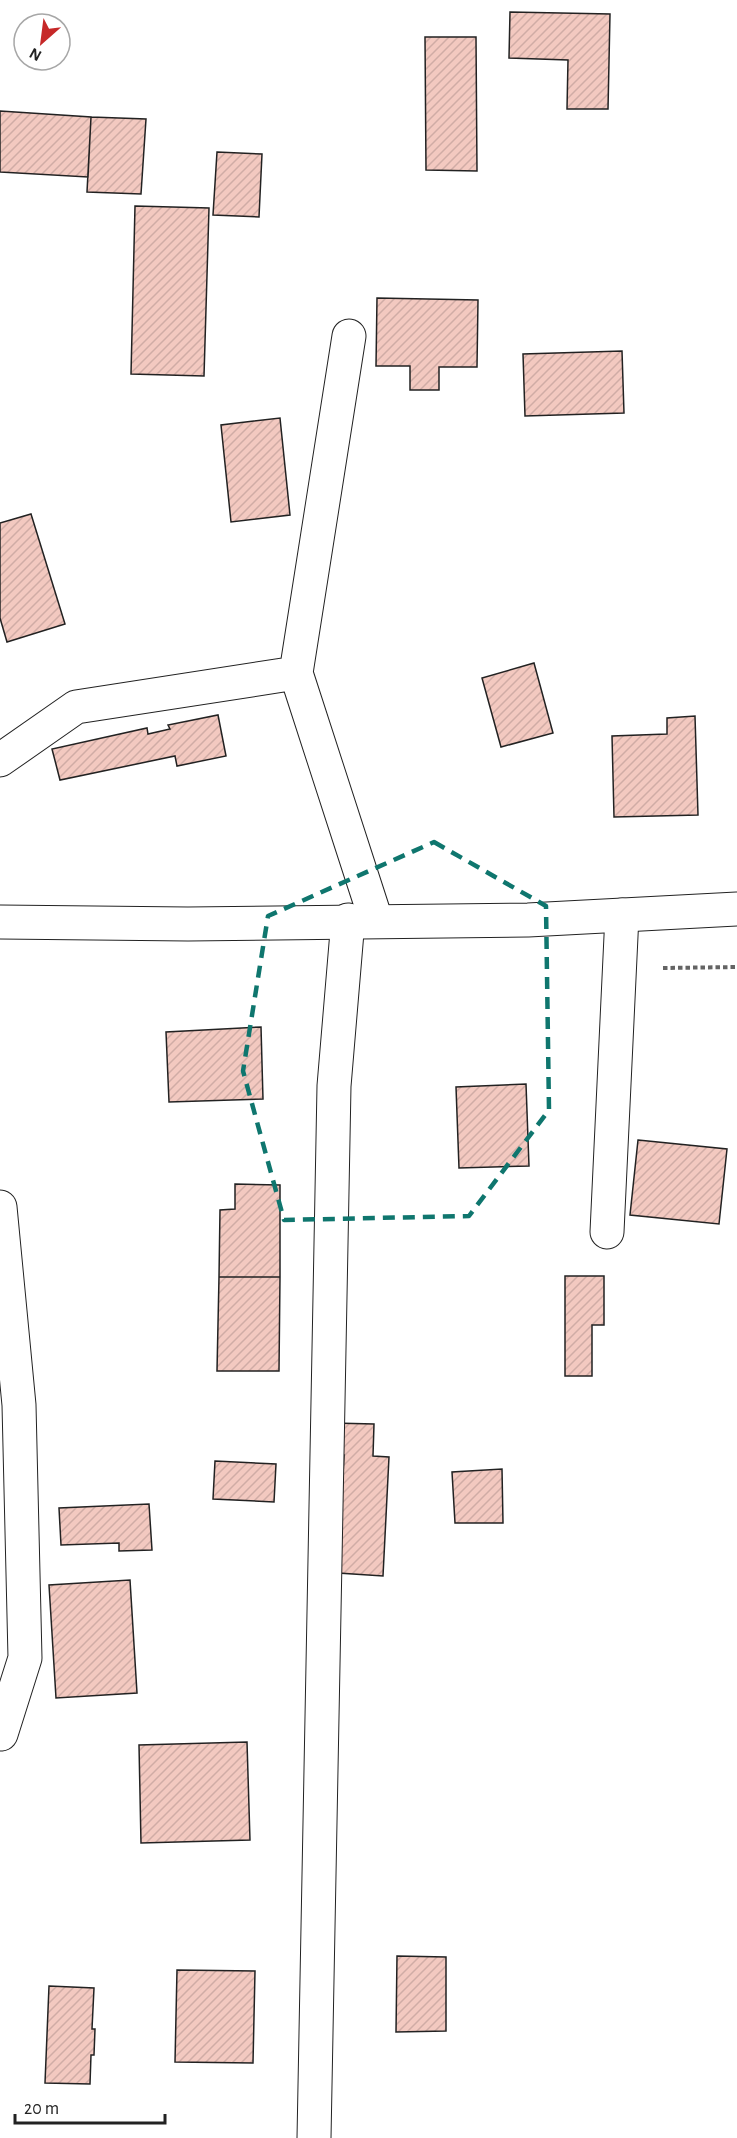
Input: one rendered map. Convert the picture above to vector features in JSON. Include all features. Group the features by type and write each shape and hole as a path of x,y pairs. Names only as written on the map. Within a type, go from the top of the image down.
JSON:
{"street":[{"path":"314,2138 334,1086 362,920 296,672 349,336"},
{"path":"0,760 76,707 296,672"},
{"path":"0,922 188,924 362,920 528,920 737,909"},
{"path":"608,1232 622,915"},
{"path":"0,1207 19,1405 25,1658 1,1734"}],"path":[{"path":"619,969 737,967"}],"highlighted area":[{"path":"434,842 546,906 549,1110 469,1216 284,1220 243,1071 268,916"}],"building":[{"path":"510,12 610,14 608,109 567,109 568,60 509,58"},
{"path":"425,37 476,37 477,171 426,170"},
{"path":"0,111 91,117 88,177 0,172"},
{"path":"91,117 146,119 141,194 87,192"},
{"path":"217,152 262,154 259,217 213,215"},
{"path":"135,206 209,208 204,376 131,374"},
{"path":"377,298 478,300 477,367 439,367 439,390 410,390 410,366 376,366"},
{"path":"622,351 624,413 525,416 523,354"},
{"path":"280,418 290,515 231,522 221,425"},
{"path":"31,514 65,624 7,642 0,618 0,523"},
{"path":"534,663 553,733 501,747 482,678"},
{"path":"218,715 226,756 177,766 175,756 60,780 52,749 147,728 148,734 170,729 168,725"},
{"path":"695,716 698,815 614,817 612,736 667,734 667,718"},
{"path":"261,1027 263,1099 169,1102 166,1032"},
{"path":"526,1084 529,1166 459,1168 456,1087"},
{"path":"638,1140 727,1149 719,1224 630,1215"},
{"path":"235,1184 280,1185 280,1277 219,1277 220,1210 235,1209"},
{"path":"565,1276 604,1276 604,1325 592,1325 592,1376 565,1376"},
{"path":"219,1277 280,1277 279,1371 217,1371"},
{"path":"332,1423 374,1424 373,1456 389,1457 383,1576 338,1573 344,1455 332,1449"},
{"path":"215,1461 276,1464 274,1502 213,1499"},
{"path":"502,1469 503,1523 455,1523 452,1472"},
{"path":"149,1504 152,1550 119,1551 119,1543 61,1545 59,1508"},
{"path":"130,1580 137,1693 56,1698 49,1585"},
{"path":"247,1742 250,1840 141,1843 139,1745"},
{"path":"397,1956 446,1957 446,2031 396,2032"},
{"path":"177,1970 255,1971 253,2063 175,2062"},
{"path":"49,1986 94,1988 92,2029 95,2029 94,2055 91,2055 90,2084 45,2083"}]}
